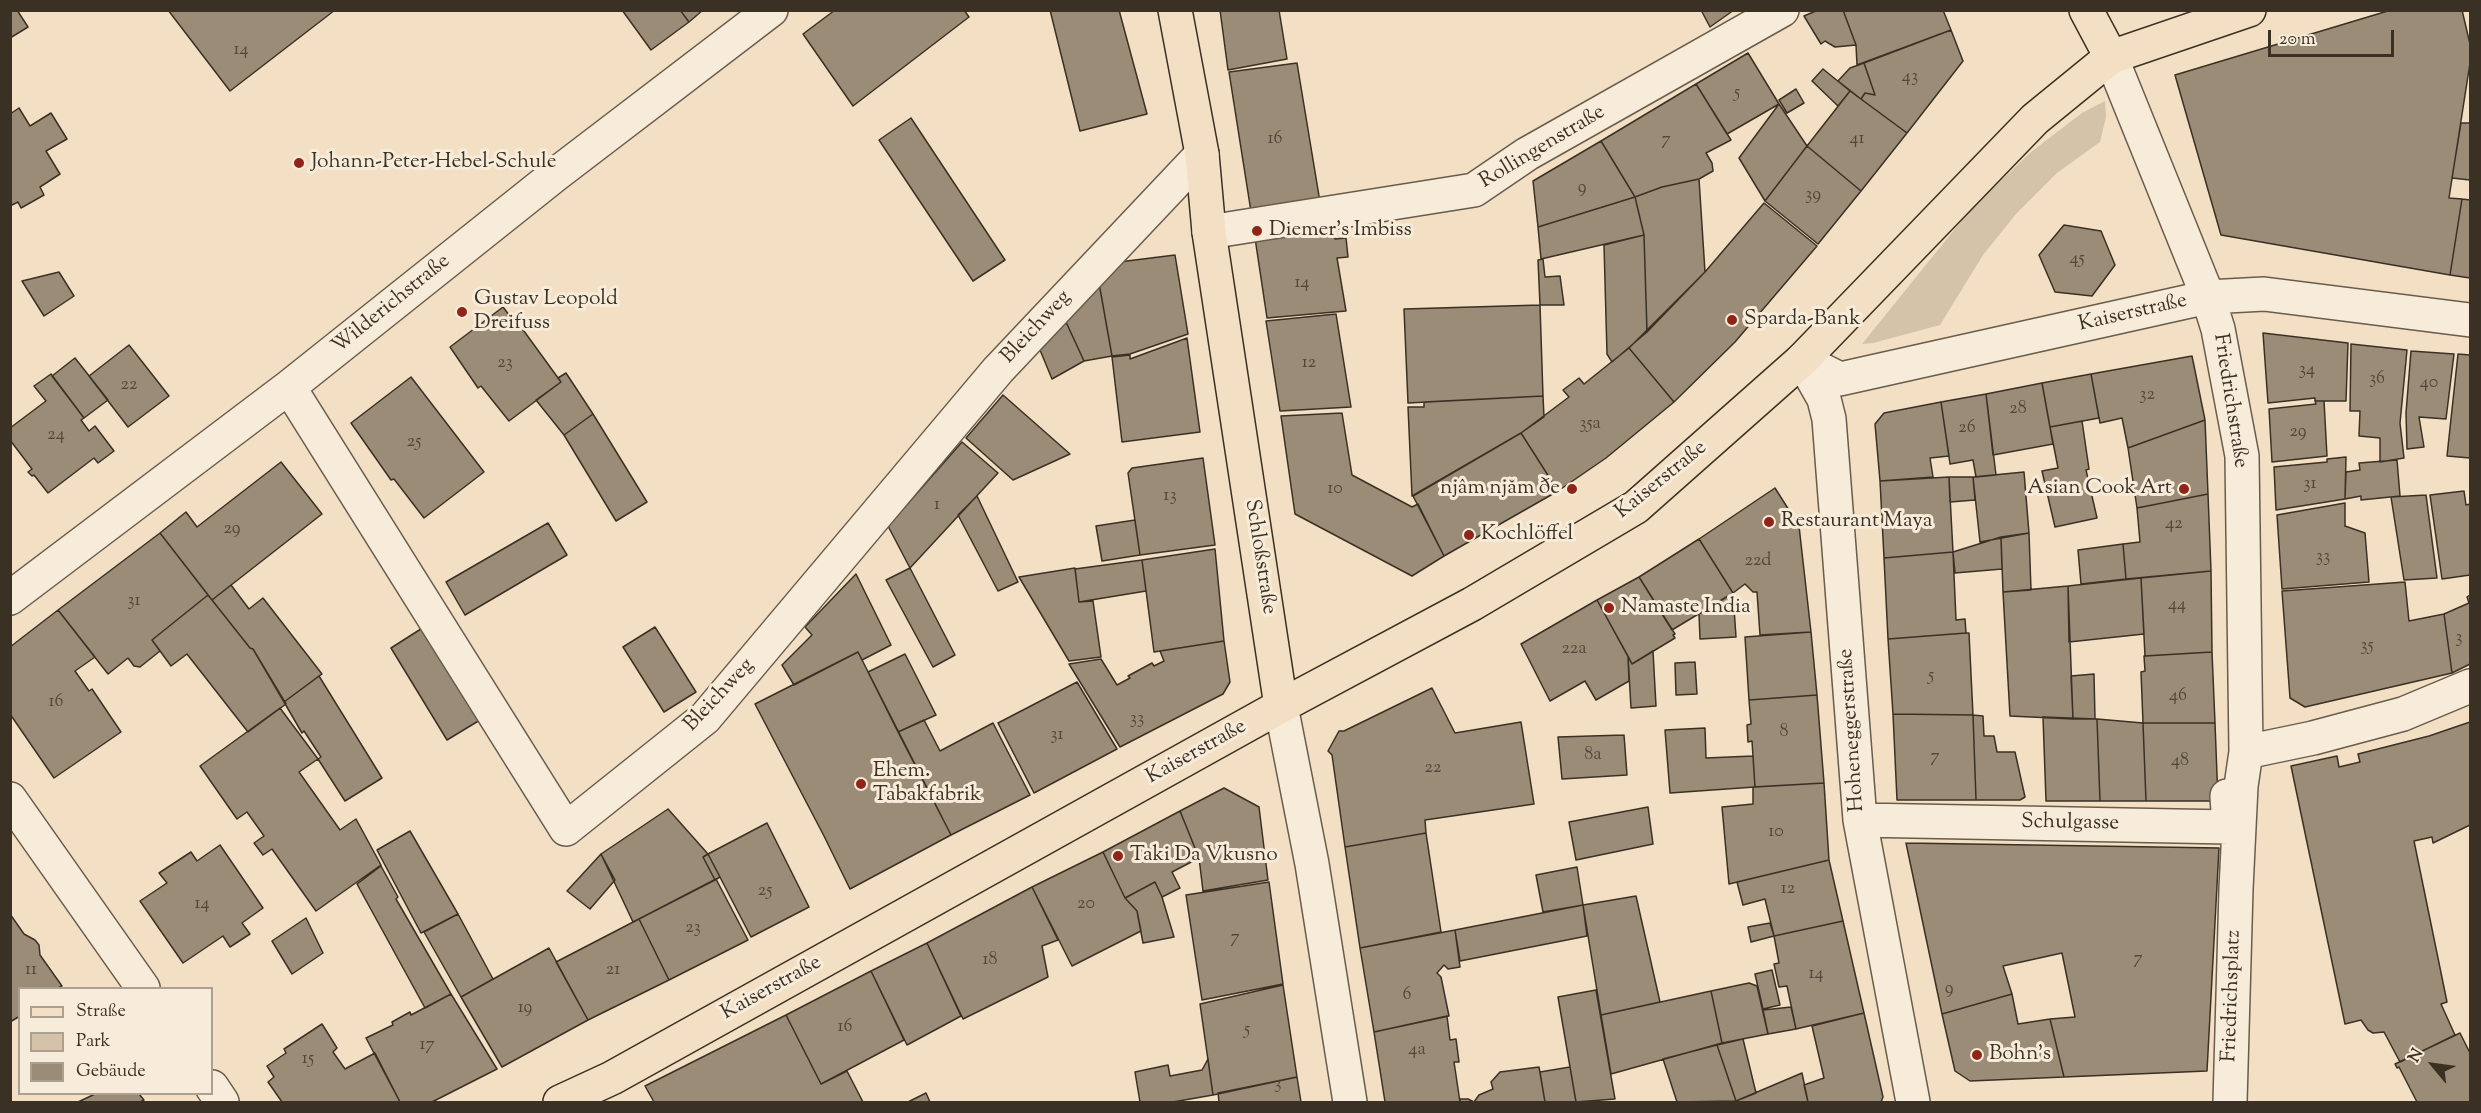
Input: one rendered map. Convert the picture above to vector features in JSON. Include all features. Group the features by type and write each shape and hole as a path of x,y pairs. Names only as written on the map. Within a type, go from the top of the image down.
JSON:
{"main road":[{"name":"Schloßstraße","path":"1175,10 1202,154 1209,232 1281,706"},
{"name":"Friedrichstraße","path":"2086,10 2110,57"},
{"path":"2110,57 2249,10"},
{"name":"Kaiserstraße","path":"560,1102 612,1078 1281,706 1472,604 1636,507 1803,360 2035,118 2110,57"}],"street":[{"name":"Wilderichstraße","path":"10,598 288,387 555,175 771,10"},
{"name":"Rollingenstraße","path":"1209,232 1474,190 1527,154 1782,10"},
{"name":"Friedrichstraße","path":"2110,57 2208,297 2218,329 2242,456 2246,752 2241,786 2236,889"},
{"name":"Bleichweg","path":"288,387 566,829 705,718 998,370 1202,154"},
{"name":"Kaiserstraße","path":"1803,360 1840,379 2208,297 2264,294 2470,320"},
{"name":"Hoheneggerstraße","path":"1803,360 1824,399 1829,419 1860,820 1913,1102"},
{"path":"2246,752 2313,738 2403,714 2470,686"},
{"name":"Schloßstraße","path":"1281,706 1312,864 1350,1102"},
{"name":"Schulgasse","path":"1860,820 2229,826 2227,789 2241,786"},
{"path":"10,799 142,987"},
{"name":"Friedrichsplatz","path":"2230,1102 2236,889"},
{"path":"213,1088 222,1102"}],"green space":[{"path":"2105,101 2106,117 2100,142 2057,173 2016,214 1983,255 1940,325 1862,344 1971,209 2031,152 2082,113"}],"building":[{"path":"10,10 17,10 28,27 10,38"},
{"path":"168,10 335,10 230,91"},
{"path":"622,10 680,10 689,22 651,50"},
{"path":"680,10 703,10 689,22"},
{"path":"835,10 964,10 969,17 853,106 803,34"},
{"path":"1050,10 1119,10 1147,114 1080,131"},
{"path":"1220,10 1279,10 1287,59 1228,70"},
{"path":"1701,10 1734,10 1710,27"},
{"path":"1818,10 1843,10 1856,45 1835,47 1825,41 1821,44 1804,16"},
{"path":"1843,10 1943,10 1951,30 1857,65 1856,45"},
{"path":"2391,10 2462,10 2470,44 2470,63 2449,198 2462,199 2450,275 2221,235 2175,75"},
{"path":"1951,30 1963,61 1907,133 1861,99 1865,93 1875,95 1864,63"},
{"path":"1748,53 1779,104 1727,134 1696,84"},
{"path":"1297,63 1321,208 1252,218 1229,72"},
{"path":"1864,63 1875,95 1865,93 1861,99 1838,81 1850,68"},
{"path":"1823,69 1850,91 1838,106 1812,81"},
{"path":"1696,84 1731,140 1706,153 1712,163 1713,171 1699,179 1662,187 1635,197 1601,141"},
{"path":"1796,89 1804,103 1787,113 1779,100"},
{"path":"1850,91 1907,133 1861,191 1807,146"},
{"path":"1779,104 1807,146 1765,201 1739,158"},
{"path":"19,108 30,126 51,113 67,139 46,151 60,174 40,187 44,195 21,208 18,202 10,206 10,114"},
{"path":"911,118 1005,260 973,281 879,140"},
{"path":"2461,123 2470,123 2470,180 2452,178"},
{"path":"1601,141 1635,197 1538,227 1533,181"},
{"path":"1807,146 1861,191 1818,244 1765,201"},
{"path":"1699,179 1705,272 1647,332 1644,235 1635,197 1662,187"},
{"path":"1635,197 1644,235 1541,259 1538,227"},
{"path":"2462,199 2470,200 2470,278 2450,275"},
{"path":"1764,203 1817,246 1735,342 1674,402 1629,348 1705,272"},
{"path":"1327,206 1335,239 1346,238 1348,257 1337,258 1346,311 1267,318 1252,218"},
{"path":"2064,225 2101,231 2115,265 2092,296 2055,292 2039,255"},
{"path":"1644,235 1647,332 1612,362 1607,354 1604,245"},
{"path":"1175,255 1188,334 1130,354 1112,356 1099,283 1119,262"},
{"path":"1543,259 1545,277 1560,276 1564,305 1540,305 1538,260"},
{"path":"59,272 74,296 44,316 22,281"},
{"path":"1099,283 1112,356 1084,361 1066,322"},
{"path":"1540,305 1543,396 1408,403 1404,309"},
{"path":"503,307 519,328 521,327 561,382 509,421 481,386 478,388 450,347"},
{"path":"1336,314 1351,407 1280,411 1266,321"},
{"path":"1066,322 1084,361 1052,379 1040,350"},
{"path":"2263,333 2348,343 2346,401 2315,401 2315,398 2268,403"},
{"path":"1187,338 1200,432 1122,442 1112,357 1130,355 1130,359"},
{"path":"2351,344 2407,350 2400,423 2404,458 2380,462 2380,438 2359,436 2360,411 2350,411"},
{"path":"129,345 169,396 128,427 89,376"},
{"path":"1629,348 1674,402 1606,458 1558,491 1521,433 1569,397 1563,390 1579,378 1584,384"},
{"path":"2411,351 2454,354 2446,419 2419,417 2424,447 2407,449 2406,413"},
{"path":"2458,354 2470,355 2470,458 2447,456"},
{"path":"2192,356 2205,420 2128,448 2122,418 2100,423 2091,374"},
{"path":"75,358 108,400 84,418 52,376"},
{"path":"566,373 593,414 564,435 536,400 561,382 558,378"},
{"path":"51,374 84,418 81,420 89,431 95,426 114,451 98,463 94,458 48,493 34,475 28,472 32,469 10,440 10,428 46,401 34,386"},
{"path":"2091,374 2099,418 2050,427 2042,383"},
{"path":"411,377 484,472 424,518 394,479 391,480 351,423"},
{"path":"2042,383 2053,444 1993,455 1986,394"},
{"path":"1986,394 1996,475 1976,477 1973,460 1950,464 1941,402"},
{"path":"1003,395 1070,454 1013,480 966,438"},
{"path":"1543,396 1544,417 1521,433 1412,496 1408,407 1424,407 1424,402"},
{"path":"2315,401 2324,401 2327,456 2272,462 2269,409 2316,404"},
{"path":"1941,402 1949,456 1930,458 1933,477 1880,481 1875,424 1884,413"},
{"path":"1342,413 1352,475 1412,507 1418,504 1444,556 1412,576 1295,514 1281,416"},
{"path":"593,414 647,502 616,521 564,435"},
{"path":"2205,420 2208,494 2137,508 2128,448"},
{"path":"2082,421 2089,469 2086,470 2097,518 2055,527 2042,471 2058,468 2050,427"},
{"path":"1521,433 1558,491 1444,556 1413,496"},
{"path":"962,442 998,473 910,568 888,526"},
{"path":"2346,457 2345,499 2276,510 2274,467 2327,462 2327,459"},
{"path":"1203,458 1215,545 1140,555 1128,473 1132,468"},
{"path":"2397,460 2400,496 2361,500 2361,496 2345,499 2346,472 2360,470 2359,463"},
{"path":"281,462 322,514 212,600 160,533 186,512 197,527"},
{"path":"2024,472 2029,533 1980,542 1973,477"},
{"path":"1949,477 1953,552 1884,558 1880,481"},
{"path":"1949,477 1973,477 1975,500 1950,502"},
{"path":"1775,488 1799,526 1811,632 1760,635 1757,592 1753,592 1745,584 1733,593 1699,539"},
{"path":"2464,491 2466,505 2470,504 2470,575 2442,579 2430,495"},
{"path":"2208,494 2211,571 2126,579 2123,544 2140,542 2137,508"},
{"path":"2426,495 2437,578 2404,580 2391,497"},
{"path":"977,496 1018,582 998,591 958,515"},
{"path":"2345,503 2345,526 2365,533 2369,582 2282,589 2277,515"},
{"path":"1135,520 1140,555 1102,561 1096,526"},
{"path":"548,523 567,555 465,615 446,582"},
{"path":"160,533 208,595 152,640 160,651 140,667 134,666 128,658 108,674 58,610"},
{"path":"2029,533 2031,590 2003,592 2001,537"},
{"path":"2001,537 2002,569 1955,573 1953,552"},
{"path":"1699,539 1733,593 1672,630 1639,577"},
{"path":"2123,544 2126,579 2081,584 2078,550"},
{"path":"1215,549 1224,641 1154,652 1142,560"},
{"path":"1953,552 1956,620 1965,619 1966,633 1888,639 1884,558"},
{"path":"1142,560 1146,591 1079,602 1075,569"},
{"path":"910,568 955,655 933,667 886,580"},
{"path":"1075,568 1079,602 1093,601 1101,657 1069,661 1019,577"},
{"path":"2211,571 2212,652 2145,656 2141,578"},
{"path":"856,574 891,645 862,660 858,652 794,685 782,665 812,635 805,627"},
{"path":"1639,577 1675,634 1673,635 1675,638 1632,664 1597,600"},
{"path":"2141,578 2144,634 2069,642 2068,586"},
{"path":"2405,582 2409,621 2444,614 2452,673 2305,707 2290,698 2282,591"},
{"path":"231,585 249,609 263,598 322,674 284,702 253,649 212,600"},
{"path":"2068,586 2073,719 2010,716 2003,592"},
{"path":"1733,593 1736,637 1700,639 1699,614"},
{"path":"208,595 253,649 286,704 248,732 187,654 171,666 152,640"},
{"path":"2470,595 2470,664 2452,673 2444,614 2469,603 2467,597"},
{"path":"1597,600 1628,656 1629,681 1596,700 1585,681 1550,701 1521,644"},
{"path":"58,610 95,657 75,671 89,691 92,689 121,732 54,778 10,714 10,647"},
{"path":"424,627 480,720 447,740 391,648"},
{"path":"655,627 696,692 664,712 623,647"},
{"path":"1811,632 1817,695 1749,700 1745,637"},
{"path":"1969,633 1973,715 1893,714 1888,639"},
{"path":"1224,641 1230,682 1223,694 1120,747 1069,664 1101,659 1117,685 1152,663 1154,666 1164,661 1160,651"},
{"path":"1653,651 1656,706 1631,708 1628,656 1632,664"},
{"name":"Ehem. Tabakfabrik","path":"858,652 951,835 850,889 755,704"},
{"path":"2212,652 2215,723 2143,723 2141,672 2145,671 2144,656"},
{"path":"905,654 936,715 898,732 868,672"},
{"path":"1695,662 1697,694 1676,695 1675,663"},
{"path":"2094,674 2095,719 2073,719 2071,676"},
{"path":"319,676 382,778 345,801 318,759 321,757 304,731 302,733 284,702"},
{"path":"1077,682 1117,749 1034,793 998,723"},
{"path":"1432,688 1455,733 1521,722 1534,804 1425,820 1426,833 1345,847 1332,755 1328,751 1339,731 1344,731"},
{"path":"1817,695 1824,783 1755,787 1752,741 1748,742 1747,725 1751,724 1749,700"},
{"path":"280,708 318,759 299,772 340,830 356,819 381,865 316,911 272,849 263,855 254,843 264,836 247,812 237,819 200,766"},
{"path":"1893,714 1973,715 1976,800 1897,800"},
{"path":"1973,715 1983,716 1984,736 1994,736 1997,752 2015,752 2025,797 2020,800 1976,800"},
{"path":"2043,717 2097,719 2100,801 2046,801"},
{"path":"2097,719 2143,723 2146,801 2100,801"},
{"path":"924,720 940,751 993,723 1030,795 951,835 898,732"},
{"path":"2470,722 2470,825 2433,843 2432,837 2414,841 2447,1002 2441,1004 2455,1035 2400,1062 2384,1032 2373,1033 2361,1020 2345,1024 2291,766 2337,756 2339,767 2360,762 2358,754 2429,736"},
{"path":"2143,723 2215,723 2218,801 2146,801"},
{"path":"1705,728 1706,758 1753,756 1755,787 1670,793 1665,730"},
{"path":"1624,735 1627,775 1562,779 1558,737"},
{"path":"1824,783 1829,860 1729,884 1722,807 1753,804 1753,787"},
{"path":"1224,788 1259,807 1268,880 1203,891 1199,858 1180,811"},
{"path":"1648,807 1653,844 1576,860 1569,822"},
{"path":"668,809 708,854 703,857 715,880 633,922 601,854"},
{"path":"1180,811 1199,858 1172,872 1180,888 1162,897 1155,882 1125,898 1103,852"},
{"path":"767,823 809,907 751,937 708,854"},
{"path":"410,831 458,914 421,933 377,850"},
{"path":"1426,833 1441,932 1360,948 1345,847"},
{"path":"1906,843 2219,848 2207,1071 2064,1077 2050,1019 2075,1017 2062,953 2003,966 2012,994 1942,1014"},
{"path":"220,845 263,908 242,923 250,934 230,947 223,936 183,963 140,901 167,883 159,873 191,852 197,861"},
{"path":"1103,852 1125,898 1137,911 1141,931 1072,966 1032,887"},
{"path":"601,854 615,880 590,909 567,891"},
{"path":"708,854 720,877 715,880 703,857"},
{"path":"1829,860 1843,921 1774,936 1765,899 1743,905 1737,882"},
{"path":"381,866 398,897 396,899 451,994 425,1008 357,884"},
{"path":"1577,867 1583,905 1543,912 1536,875"},
{"path":"716,879 748,940 669,980 639,919"},
{"path":"1155,882 1174,937 1143,943 1137,911 1125,898"},
{"path":"1269,882 1283,984 1202,1000 1186,895"},
{"path":"1032,887 1058,940 1042,946 1048,977 963,1019 927,943"},
{"path":"1636,896 1660,1002 1601,1015 1583,905"},
{"path":"1583,905 1587,936 1460,961 1455,930"},
{"path":"10,914 24,934 39,945 40,955 62,986 18,987 18,1017 10,1022"},
{"path":"458,914 493,979 461,997 424,932"},
{"path":"306,918 323,953 292,974 272,941"},
{"path":"639,919 669,980 588,1020 556,962"},
{"path":"1843,921 1864,1013 1796,1029 1787,986 1779,987 1774,964 1779,963 1774,936"},
{"path":"1770,923 1774,936 1751,942 1748,927"},
{"path":"1455,930 1460,967 1448,969 1444,965 1437,973 1441,977 1449,1016 1374,1032 1360,948"},
{"path":"927,943 961,1016 907,1045 871,971"},
{"path":"549,948 588,1020 502,1067 461,997"},
{"path":"1772,970 1780,1005 1763,1009 1755,974"},
{"path":"871,971 904,1040 821,1084 786,1015"},
{"path":"1749,983 1757,986 1768,1034 1722,1043 1711,991"},
{"path":"1283,985 1297,1077 1213,1095 1200,1004"},
{"path":"1596,990 1615,1099 1576,1102 1558,997"},
{"path":"1711,991 1722,1043 1611,1074 1601,1015"},
{"path":"451,994 497,1069 432,1102 400,1102 366,1038 393,1025 392,1022 410,1012 411,1015"},
{"path":"2012,994 2018,1024 2050,1019 2064,1077 1970,1081 1955,1071 1942,1014"},
{"path":"1791,1007 1796,1029 1768,1034 1763,1010"},
{"path":"1864,1013 1883,1097 1881,1102 1808,1102 1804,1085 1824,1078 1812,1026"},
{"path":"786,1015 821,1084 847,1071 863,1102 654,1102 645,1086"},
{"path":"1447,1016 1450,1040 1456,1039 1459,1062 1454,1062 1460,1102 1385,1102 1374,1032"},
{"path":"322,1024 337,1048 333,1052 345,1069 375,1053 400,1102 282,1102 268,1082 274,1077 267,1066 286,1053 284,1049"},
{"path":"2460,1033 2470,1053 2470,1102 2417,1102 2399,1067 2397,1068 2395,1064"},
{"path":"1743,1039 1756,1093 1736,1101 1717,1045"},
{"path":"1717,1045 1736,1101 1677,1102 1663,1059"},
{"path":"1208,1059 1213,1095 1173,1102 1140,1102 1135,1072 1168,1065 1170,1076 1202,1070"},
{"path":"1539,1067 1545,1102 1474,1102 1479,1095 1493,1089 1491,1082 1500,1072"},
{"path":"1570,1067 1576,1102 1545,1102 1540,1072"},
{"path":"1802,1073 1808,1102 1736,1102 1736,1101"},
{"path":"1297,1077 1301,1102 1219,1102 1218,1093"},
{"path":"926,1093 930,1102 908,1102"},
{"path":"93,1095 140,1095 144,1100 140,1102 78,1102"},
{"path":"1460,1099 1468,1099 1474,1102 1460,1102"}],"place":[{"name":"Johann-Peter-Hebel-Schule","path":"299,163"},
{"name":"Diemer's Imbiss","path":"1257,231"},
{"name":"Gustav Leopold Dreifuss","path":"462,312"},
{"name":"Sparda-Bank","path":"1732,320"},
{"name":"njâm njăm ðe","path":"1572,489"},
{"name":"Asian Cook Art","path":"2184,489"},
{"name":"Restaurant Maya","path":"1769,522"},
{"name":"Kochlöffel","path":"1469,535"},
{"name":"Namaste India","path":"1609,608"},
{"name":"Ehem. Tabakfabrik","path":"861,784"},
{"name":"Taki Da Vkusno","path":"1118,856"},
{"name":"Bohn's","path":"1977,1055"}]}
